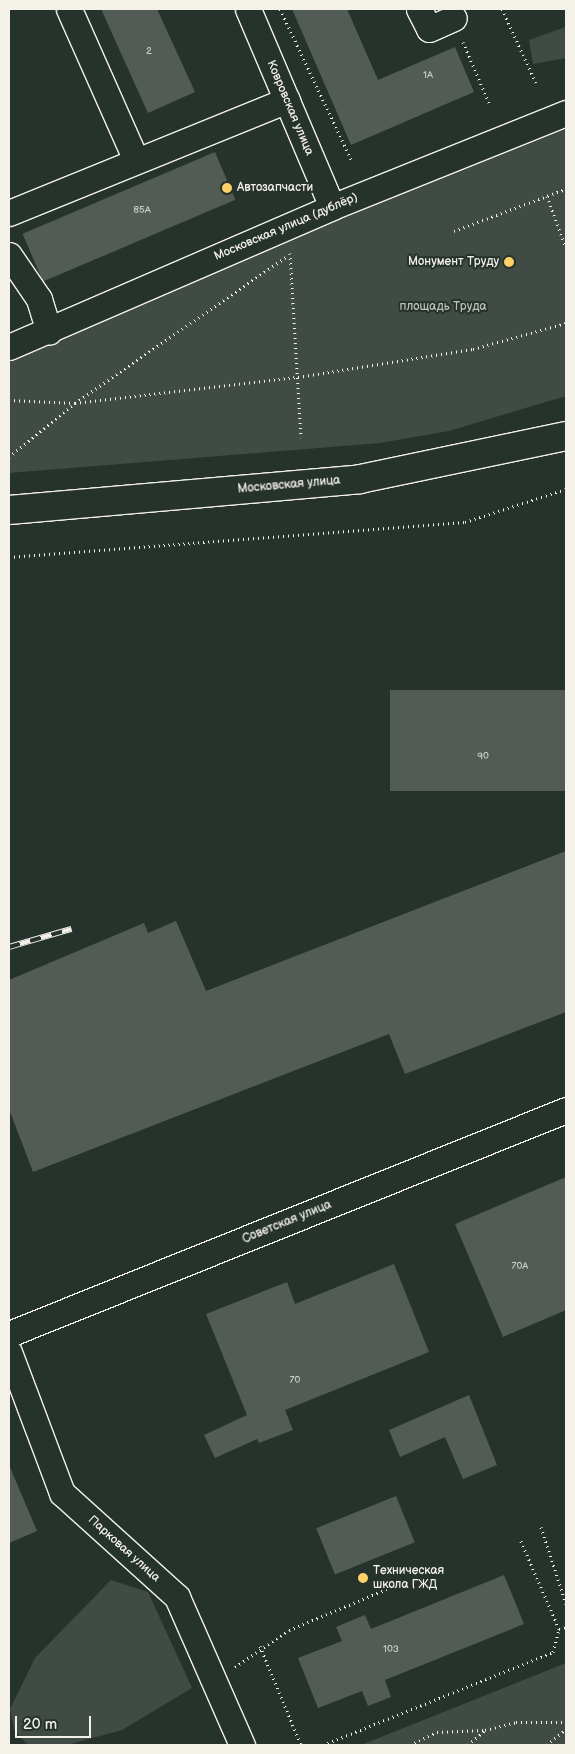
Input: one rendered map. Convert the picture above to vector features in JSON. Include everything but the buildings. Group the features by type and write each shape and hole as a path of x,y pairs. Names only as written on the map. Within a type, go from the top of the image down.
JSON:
{"main road":[{"name":"Московская улица","path":"9,510 360,479 566,436"}],"street":[{"path":"68,9 136,160"},
{"name":"Ковровская улица","path":"248,9 332,207"},
{"path":"419,9 428,29 454,18"},
{"path":"9,213 287,100"},
{"name":"Московская улица (дублёр)","path":"9,347 50,331 332,207 566,113"},
{"path":"9,256 39,299 50,331"},
{"name":"Советская улица","path":"9,1334 566,1110"},
{"name":"Парковая улица","path":"9,1352 62,1493 177,1597 216,1682 242,1745"}],"path":[{"path":"280,9 352,161"},
{"path":"502,9 536,83"},
{"path":"454,18 489,103"},
{"path":"454,231 566,189"},
{"path":"547,196 566,248"},
{"path":"9,457 76,403 290,254 301,438"},
{"path":"9,400 76,403 298,377 473,349 566,323"},
{"path":"9,558 465,522 566,489"},
{"path":"541,1527 566,1604"},
{"path":"323,1745 553,1652 559,1629 520,1539"},
{"path":"216,1682 260,1646 394,1586"},
{"path":"559,1629 566,1627"},
{"path":"260,1646 301,1745"},
{"path":"410,1745 437,1732 485,1730 516,1722 566,1722"},
{"path":"547,1745 566,1729"},
{"path":"468,1745 485,1730"}],"green space":[{"path":"566,27 566,58 533,64 529,40"},
{"name":"площадь Труда","path":"566,129 566,396 449,431 380,443 9,473 9,360 356,211"},
{"path":"111,1580 148,1592 192,1688 122,1730 67,1745 28,1745 14,1730 10,1709 35,1658"},
{"path":"566,1663 566,1745 361,1745"}],"railway":[{"path":"9,947 71,929"}],"place":[{"name":"Автозапчасти","path":"227,188"},
{"name":"Монумент Труду","path":"509,262"},
{"name":"Техническая школа ГЖД","path":"363,1578"}]}
